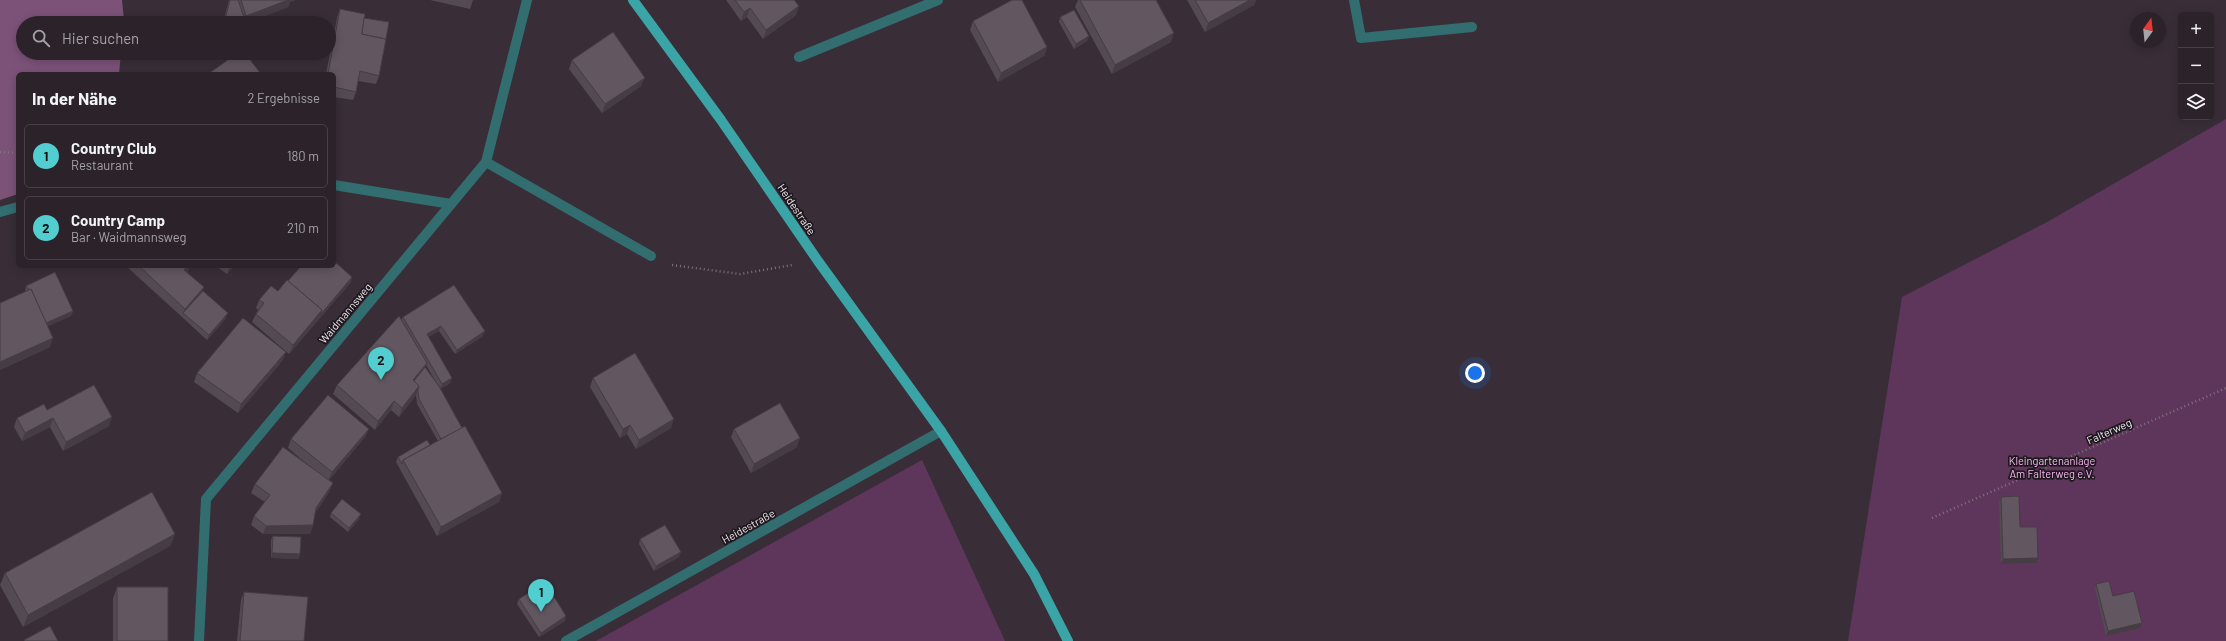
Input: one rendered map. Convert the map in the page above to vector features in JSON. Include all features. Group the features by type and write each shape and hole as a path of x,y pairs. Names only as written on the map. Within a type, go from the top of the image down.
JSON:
{"main road":[{"name":"Heidestraße","path":"633,0 721,120 818,261 941,431 1034,574 1068,641"}],"street":[{"name":"Waidmannsweg","path":"199,641 206,499 486,162 527,0"},
{"path":"799,57 938,0"},
{"path":"1354,0 1361,38 1472,27"},
{"path":"486,162 651,256"},
{"path":"336,185 451,204"},
{"path":"0,212 16,208"},
{"name":"Heidestraße","path":"566,641 941,431"}],"path":[{"path":"0,152 16,153"},
{"path":"651,256 672,265 740,274 818,261"},
{"name":"Falterweg","path":"1932,518 2226,388"}],"green space":[{"name":"Kleingartenanlage Am Falterweg e.V.","path":"2226,119 2226,641 1848,641 1902,297 2049,221"},
{"path":"922,460 1005,641 596,641"}],"shaded area":[{"path":"0,0 122,0 124,16 16,16 16,60 120,60 119,72 16,72 16,195 0,200"}],"building":[{"path":"230,0 238,0 244,16 226,16"},
{"path":"241,0 288,0 246,16"},
{"path":"735,0 794,0 799,6 766,30 750,8 744,12"},
{"path":"1012,0 1022,0 1047,47 1001,73 973,21"},
{"path":"1080,0 1156,0 1174,33 1115,65"},
{"path":"1195,0 1250,0 1208,23"},
{"path":"340,9 365,14 362,34 386,39 379,76 360,71 356,92 336,87 336,72 328,72 331,60 336,60 336,31"},
{"path":"1074,10 1089,36 1076,44 1060,17"},
{"path":"364,18 389,22 386,39 362,34"},
{"path":"613,32 645,78 605,104 572,60"},
{"path":"228,60 250,60 259,72 211,72"},
{"path":"336,263 352,277 321,314 322,310 288,281 299,268 336,268"},
{"path":"141,268 186,268 184,270 204,287 185,309"},
{"path":"55,272 73,311 46,323 31,289 29,290 26,286"},
{"path":"287,280 322,310 293,345 256,314 264,303 259,300 271,286 278,291"},
{"path":"454,285 485,331 457,350 441,326 427,334 452,378 442,384 403,317"},
{"path":"31,289 53,338 0,362 0,303"},
{"path":"203,291 228,313 209,335 183,313"},
{"path":"399,316 427,363 413,380 419,386 402,408 394,401 378,421 337,385"},
{"path":"243,318 286,352 241,404 197,373"},
{"path":"635,353 674,419 639,440 630,425 623,429 593,378"},
{"path":"425,367 440,388 462,428 441,439 419,399 419,386 414,381"},
{"path":"94,385 112,417 66,442 53,418 25,433 17,418 44,404 47,410"},
{"path":"328,395 369,429 332,472 291,439"},
{"path":"780,403 800,438 754,464 734,429"},
{"path":"465,426 502,493 441,527 403,460"},
{"path":"427,440 430,445 403,460 402,464 398,457"},
{"path":"283,447 333,483 316,508 313,525 266,526 254,516 270,495 255,484"},
{"path":"152,492 175,534 28,615 5,573"},
{"path":"2019,496 2020,527 2037,527 2038,558 2003,559 2001,497"},
{"path":"342,499 361,514 349,528 331,513"},
{"path":"665,525 681,552 656,566 640,539"},
{"path":"273,536 301,537 300,554 272,553"},
{"path":"2109,581 2113,596 2134,591 2142,623 2108,631 2096,584"},
{"path":"545,582 566,616 541,633 519,599"},
{"path":"117,587 168,587 168,641 117,641"},
{"path":"244,592 308,597 304,641 240,641"},
{"path":"50,626 58,641 24,640"}],"place":[{"name":"Country Camp","path":"381,380"},
{"name":"Country Club","path":"541,612"}]}
